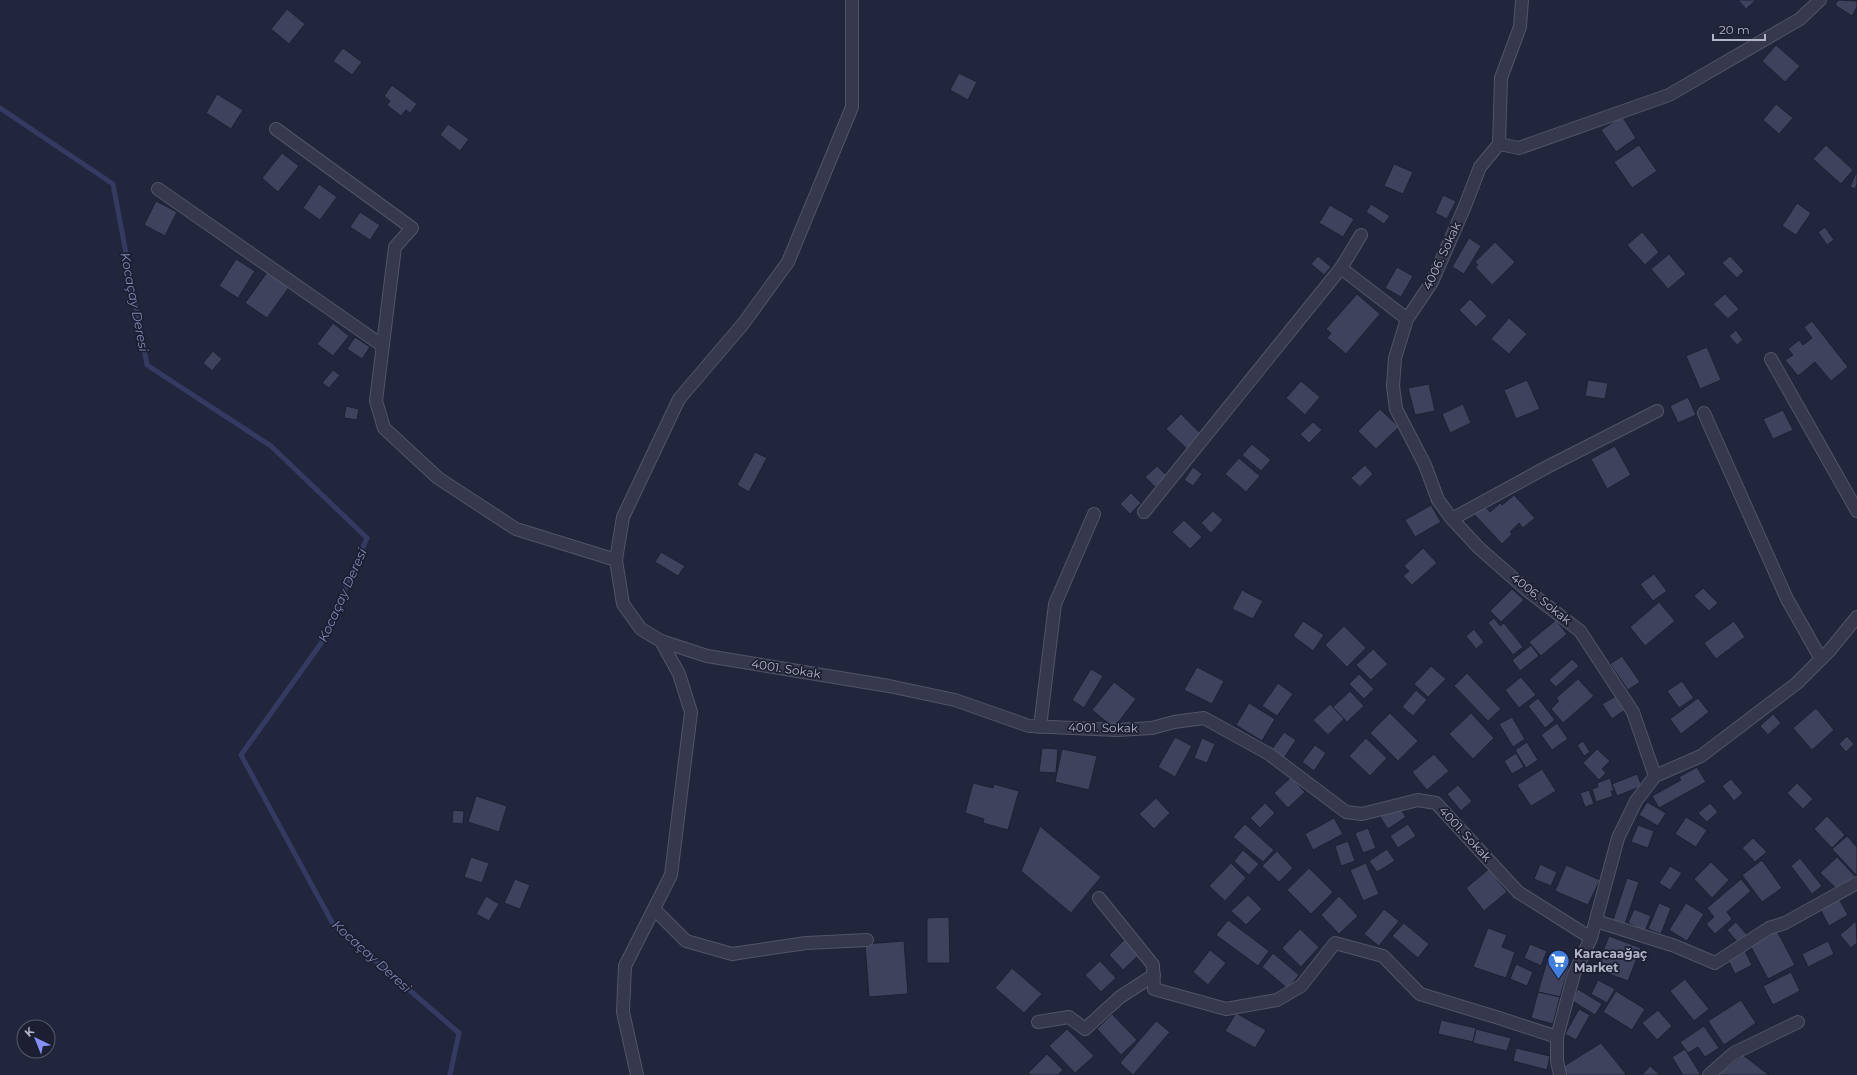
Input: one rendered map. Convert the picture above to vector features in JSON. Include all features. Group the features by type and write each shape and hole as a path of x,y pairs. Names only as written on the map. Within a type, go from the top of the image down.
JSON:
{"street":[{"name":"4001. Sokak","path":"852,0 852,107 788,262 743,324 679,399 623,517 616,560 623,604 641,629 661,641 707,656 889,686 955,700 1030,726 1116,730 1152,728 1174,722 1204,718 1269,754 1346,812 1362,814 1418,800 1436,803 1518,892 1591,938"},
{"path":"1522,0 1520,27 1501,78 1499,144 1519,148 1669,95 1800,19 1820,0"},
{"path":"276,129 412,228 395,247 376,401 384,428 438,478 516,529 616,560"},
{"name":"4006. Sokak","path":"1499,144 1480,167 1432,282 1407,319 1395,358 1393,386 1396,410 1424,465 1438,500 1452,519 1479,548 1528,591 1580,631 1633,712 1655,776"},
{"path":"158,189 383,346"},
{"path":"1144,512 1342,268 1361,235"},
{"path":"1342,268 1407,319"},
{"path":"1771,359 1857,511"},
{"path":"1452,519 1546,467 1657,411"},
{"path":"1704,413 1787,598 1821,659"},
{"path":"1040,727 1055,604 1094,514"},
{"path":"1560,1075 1557,1061 1557,1037 1574,974 1591,938 1618,838 1636,801 1655,776 1701,756 1797,683 1821,659 1857,617"},
{"path":"637,1075 623,1012 625,966 671,874 691,712 679,674 661,641"},
{"path":"1596,921 1675,946 1715,963 1769,928 1785,923 1857,883"},
{"path":"1099,898 1153,965 1154,989 1226,1009 1277,1000 1301,986 1335,942 1383,956 1420,994 1557,1037"},
{"path":"654,909 686,941 732,954 806,943 867,940"},
{"path":"1038,1022 1070,1017 1085,1029 1120,997 1154,975"},
{"path":"1709,1075 1734,1053 1798,1022"}],"building":[{"path":"1738,0 1756,0 1746,9"},
{"path":"1838,0 1857,1 1857,7 1852,16 1835,5"},
{"path":"287,9 305,24 289,44 271,29"},
{"path":"1776,45 1800,66 1785,82 1762,61"},
{"path":"343,48 362,62 352,75 333,61"},
{"path":"959,73 977,82 968,100 950,90"},
{"path":"392,85 417,104 410,113 406,110 401,116 387,105 390,101 384,96"},
{"path":"217,94 243,110 231,129 206,113"},
{"path":"1776,104 1793,118 1779,134 1763,120"},
{"path":"1622,116 1636,138 1616,152 1601,130"},
{"path":"448,124 469,139 460,151 440,135"},
{"path":"1639,145 1657,171 1632,188 1614,162"},
{"path":"1826,145 1853,170 1841,184 1813,159"},
{"path":"282,153 299,166 278,192 262,178"},
{"path":"1394,164 1413,172 1403,194 1384,186"},
{"path":"1856,173 1857,184 1855,189 1850,187"},
{"path":"319,184 337,197 320,220 303,208"},
{"path":"1443,195 1456,201 1447,219 1435,213"},
{"path":"156,201 177,212 165,236 144,225"},
{"path":"1797,203 1811,213 1796,235 1782,226"},
{"path":"1371,204 1390,216 1384,224 1366,212"},
{"path":"1330,205 1354,219 1343,237 1319,223"},
{"path":"360,212 380,225 370,240 350,227"},
{"path":"1825,227 1834,240 1827,245 1818,232"},
{"path":"1642,232 1659,252 1645,265 1627,245"},
{"path":"1469,238 1481,246 1464,274 1452,267"},
{"path":"1495,242 1515,262 1492,285 1475,267 1478,265 1475,262"},
{"path":"1669,254 1686,274 1668,289 1651,269"},
{"path":"1318,256 1331,267 1324,275 1311,264"},
{"path":"1730,256 1744,271 1737,278 1722,263"},
{"path":"236,259 255,271 238,298 219,286"},
{"path":"1397,267 1413,276 1401,297 1385,288"},
{"path":"268,271 290,286 267,318 245,303"},
{"path":"1357,294 1380,314 1346,354 1327,338 1331,333 1326,329"},
{"path":"1725,294 1739,309 1728,319 1713,304"},
{"path":"1470,299 1487,316 1476,327 1459,310"},
{"path":"1509,318 1527,334 1509,354 1491,339"},
{"path":"1812,321 1848,367 1831,381 1815,362 1798,376 1785,360 1793,355 1788,349 1799,340 1803,345 1812,338 1804,327"},
{"path":"333,323 349,336 333,356 317,344"},
{"path":"1736,330 1743,340 1737,345 1729,336"},
{"path":"355,337 370,347 362,359 347,349"},
{"path":"1707,347 1721,380 1700,389 1686,356"},
{"path":"213,351 222,359 212,371 203,363"},
{"path":"333,370 340,375 329,388 322,383"},
{"path":"1527,380 1540,409 1516,419 1504,390"},
{"path":"1588,380 1608,383 1605,399 1585,396"},
{"path":"1301,381 1320,397 1305,415 1286,398"},
{"path":"1429,384 1435,411 1415,415 1408,388"},
{"path":"1688,397 1696,415 1678,423 1670,406"},
{"path":"1463,404 1471,423 1450,433 1442,414"},
{"path":"346,406 359,409 357,420 344,418"},
{"path":"1380,409 1399,427 1376,449 1358,431"},
{"path":"1783,410 1793,430 1773,439 1763,419"},
{"path":"1181,414 1202,435 1188,450 1166,429"},
{"path":"1313,422 1322,430 1309,443 1300,434"},
{"path":"1252,444 1271,460 1261,471 1242,455"},
{"path":"1615,446 1631,475 1607,489 1591,459"},
{"path":"755,452 767,458 749,492 737,485"},
{"path":"1239,458 1260,476 1246,492 1225,474"},
{"path":"1365,465 1373,474 1360,487 1351,478"},
{"path":"1157,466 1167,476 1155,487 1145,477"},
{"path":"1193,467 1202,474 1193,486 1184,480"},
{"path":"1131,493 1141,503 1130,514 1120,504"},
{"path":"1514,495 1535,518 1523,528 1519,523 1510,532 1512,534 1502,544 1473,513 1483,504 1490,512 1500,503 1502,505"},
{"path":"1431,505 1441,522 1415,537 1405,520"},
{"path":"1213,511 1223,520 1211,533 1201,523"},
{"path":"1184,520 1202,537 1190,549 1172,532"},
{"path":"1423,548 1437,563 1412,585 1403,576 1409,571 1404,566"},
{"path":"661,552 685,566 678,576 655,562"},
{"path":"1654,574 1667,591 1653,601 1640,584"},
{"path":"1703,588 1718,603 1709,611 1694,596"},
{"path":"1512,589 1524,600 1501,622 1490,611"},
{"path":"1242,590 1263,601 1253,619 1232,609"},
{"path":"1659,602 1675,621 1645,646 1630,627"},
{"path":"1494,618 1500,626 1504,623 1523,647 1513,655 1488,623"},
{"path":"1556,620 1567,634 1541,656 1529,642"},
{"path":"1303,621 1324,635 1313,651 1293,636"},
{"path":"1734,621 1745,637 1716,659 1704,643"},
{"path":"1344,626 1366,648 1347,667 1325,645"},
{"path":"1474,629 1484,642 1476,649 1466,636"},
{"path":"1531,645 1539,656 1520,671 1512,660"},
{"path":"1373,649 1388,664 1371,680 1356,665"},
{"path":"1622,656 1640,682 1628,690 1610,664"},
{"path":"1572,659 1579,666 1556,687 1549,680"},
{"path":"1431,666 1446,679 1428,697 1414,684"},
{"path":"1197,667 1224,681 1212,704 1184,690"},
{"path":"1091,669 1103,676 1084,708 1072,700"},
{"path":"1467,673 1501,709 1488,721 1454,686"},
{"path":"1359,674 1374,689 1364,699 1349,684"},
{"path":"1521,677 1536,695 1519,708 1505,690"},
{"path":"1578,679 1594,696 1563,723 1551,709 1559,701 1556,698"},
{"path":"1682,681 1694,698 1679,708 1667,691"},
{"path":"1114,682 1136,699 1114,728 1092,710"},
{"path":"1278,683 1293,694 1277,716 1262,706"},
{"path":"1416,690 1427,700 1413,716 1402,707"},
{"path":"1350,691 1364,706 1347,722 1333,707"},
{"path":"1616,696 1625,710 1612,719 1602,704"},
{"path":"1538,698 1555,720 1545,728 1528,706"},
{"path":"1698,698 1709,712 1681,734 1670,719"},
{"path":"1249,703 1275,719 1262,741 1236,725"},
{"path":"1330,704 1344,719 1328,735 1313,720"},
{"path":"1816,708 1834,730 1812,750 1793,728"},
{"path":"1390,713 1418,741 1398,761 1370,733"},
{"path":"1471,713 1494,738 1473,759 1449,734"},
{"path":"1773,714 1781,723 1768,735 1760,726"},
{"path":"1512,717 1525,739 1513,747 1499,724"},
{"path":"1557,723 1568,739 1552,750 1541,735"},
{"path":"1284,732 1296,740 1284,758 1272,749"},
{"path":"1847,736 1854,744 1846,752 1839,744"},
{"path":"1175,737 1192,746 1175,777 1158,767"},
{"path":"1202,738 1215,744 1207,763 1194,758"},
{"path":"1366,738 1387,758 1370,776 1349,756"},
{"path":"1583,741 1590,752 1584,756 1577,745"},
{"path":"1527,742 1538,760 1526,768 1515,750"},
{"path":"1315,745 1326,753 1314,771 1302,762"},
{"path":"1042,748 1058,749 1056,773 1039,772"},
{"path":"1062,749 1097,756 1089,790 1055,782"},
{"path":"1597,749 1610,761 1602,769 1606,773 1599,780 1583,763"},
{"path":"1516,753 1524,767 1512,774 1504,761"},
{"path":"1434,754 1449,771 1427,790 1412,772"},
{"path":"1697,767 1706,782 1659,808 1652,796 1681,780 1679,777"},
{"path":"1542,769 1556,791 1531,806 1517,785"},
{"path":"1637,774 1642,786 1617,796 1612,784"},
{"path":"1291,777 1305,792 1288,808 1274,793"},
{"path":"1610,778 1614,791 1611,791 1613,796 1596,802 1592,789 1598,787 1597,783"},
{"path":"1731,779 1743,793 1734,801 1722,786"},
{"path":"973,783 993,788 994,784 1019,791 1008,830 983,823 984,819 965,813"},
{"path":"1797,783 1813,799 1803,809 1787,793"},
{"path":"1458,785 1472,801 1461,811 1447,794"},
{"path":"1589,790 1594,804 1585,807 1580,793"},
{"path":"476,796 507,806 499,832 468,822"},
{"path":"1156,798 1170,813 1154,829 1139,814"},
{"path":"1647,802 1666,813 1658,826 1639,815"},
{"path":"1265,803 1275,813 1260,828 1250,818"},
{"path":"1710,803 1718,812 1707,822 1698,813"},
{"path":"1398,805 1406,817 1388,829 1380,817"},
{"path":"453,810 464,811 463,824 452,823"},
{"path":"1827,816 1845,835 1832,848 1814,829"},
{"path":"1686,817 1707,830 1696,847 1675,834"},
{"path":"1334,818 1343,834 1313,850 1305,834"},
{"path":"1245,824 1274,850 1263,862 1233,837"},
{"path":"1408,824 1416,836 1398,848 1390,836"},
{"path":"1638,825 1654,831 1648,848 1631,842"},
{"path":"1040,826 1101,877 1071,913 1021,871"},
{"path":"1368,828 1376,848 1363,853 1355,833"},
{"path":"1847,836 1857,847 1857,876 1832,849"},
{"path":"1753,838 1767,852 1755,862 1742,848"},
{"path":"1348,841 1355,861 1341,866 1335,846"},
{"path":"1387,849 1395,861 1377,872 1369,861"},
{"path":"1243,850 1259,864 1249,875 1234,861"},
{"path":"1277,851 1293,868 1279,882 1262,866"},
{"path":"471,857 489,863 482,883 464,877"},
{"path":"1837,857 1855,876 1839,891 1820,873"},
{"path":"1800,858 1822,886 1812,894 1791,866"},
{"path":"1762,860 1782,888 1762,902 1742,875"},
{"path":"1711,862 1729,880 1712,898 1694,879"},
{"path":"1231,863 1246,878 1225,901 1209,886"},
{"path":"1366,863 1379,894 1363,901 1350,870"},
{"path":"1540,864 1557,872 1551,886 1534,879"},
{"path":"1566,865 1600,880 1588,905 1555,891"},
{"path":"1670,866 1682,873 1670,890 1659,883"},
{"path":"1309,868 1333,892 1311,914 1287,890"},
{"path":"1489,869 1507,892 1484,911 1466,888"},
{"path":"1627,878 1639,882 1625,924 1613,920"},
{"path":"515,879 530,885 520,909 504,903"},
{"path":"1741,879 1751,891 1727,912 1732,919 1715,934 1706,924 1714,917 1707,908"},
{"path":"1248,895 1262,909 1246,925 1231,911"},
{"path":"486,896 499,904 489,921 476,914"},
{"path":"1339,896 1358,916 1339,934 1321,915"},
{"path":"1838,897 1848,915 1829,926 1819,907"},
{"path":"1659,903 1671,908 1661,934 1648,929"},
{"path":"1686,903 1704,914 1687,941 1669,930"},
{"path":"1384,909 1399,921 1379,946 1364,934"},
{"path":"1634,909 1651,916 1645,931 1628,923"},
{"path":"949,917 950,963 927,963 927,918"},
{"path":"1228,920 1269,951 1258,966 1216,935"},
{"path":"1856,921 1857,943 1851,948 1840,935"},
{"path":"1736,922 1749,937 1740,945 1727,930"},
{"path":"1404,923 1429,944 1418,958 1392,936"},
{"path":"1488,928 1507,935 1502,947 1515,952 1506,978 1473,967"},
{"path":"1300,929 1319,947 1301,967 1282,948"},
{"path":"1777,931 1795,965 1768,979 1750,945"},
{"path":"1609,936 1641,948 1628,981 1596,969"},
{"path":"1125,939 1140,954 1123,970 1109,955"},
{"path":"904,941 908,994 869,997 865,944"},
{"path":"1828,941 1834,954 1808,967 1802,954"},
{"path":"1530,944 1547,951 1541,966 1524,958"},
{"path":"1210,950 1226,963 1208,985 1193,972"},
{"path":"1745,951 1752,965 1735,974 1728,960"},
{"path":"1273,953 1299,975 1288,989 1262,967"},
{"path":"1549,954 1571,960 1560,997 1538,992"},
{"path":"1100,961 1116,978 1101,992 1085,975"},
{"path":"1516,964 1533,972 1527,986 1510,979"},
{"path":"1012,968 1042,994 1024,1013 995,988"},
{"path":"1791,972 1800,991 1773,1005 1763,986"},
{"path":"1685,979 1709,1009 1694,1021 1670,991"},
{"path":"1598,980 1615,989 1607,1003 1591,994"},
{"path":"1578,989 1602,1004 1595,1015 1571,1000"},
{"path":"1616,991 1645,1009 1632,1030 1603,1012"},
{"path":"1538,992 1560,997 1553,1024 1531,1018"},
{"path":"1741,1000 1756,1023 1724,1045 1708,1021"},
{"path":"1579,1009 1590,1015 1576,1040 1565,1034"},
{"path":"1658,1010 1672,1026 1657,1040 1642,1023"},
{"path":"1236,1013 1266,1030 1255,1048 1225,1031"},
{"path":"1112,1014 1137,1040 1121,1055 1097,1029"},
{"path":"1441,1020 1476,1028 1473,1042 1438,1034"},
{"path":"1156,1021 1170,1032 1133,1075 1120,1063"},
{"path":"1704,1026 1719,1048 1705,1057 1698,1047 1688,1053 1680,1042"},
{"path":"1067,1029 1094,1056 1075,1073 1049,1046"},
{"path":"1476,1029 1511,1038 1507,1051 1473,1043"},
{"path":"1601,1043 1626,1074 1625,1075 1566,1075 1564,1066"},
{"path":"1516,1048 1550,1056 1547,1070 1513,1061"},
{"path":"1685,1049 1701,1075 1683,1075 1672,1057"},
{"path":"1047,1054 1063,1070 1058,1075 1031,1075 1028,1073"},
{"path":"1743,1055 1769,1075 1718,1075"},
{"path":"1650,1066 1660,1075 1642,1075"}],"waterway":[{"name":"Kocaçay Deresi","path":"0,108 113,184 147,365 271,446 367,538 322,642 241,755 333,924 459,1033 450,1075"}],"place":[{"name":"Karacaağaç Market","path":"1559,980"}]}
